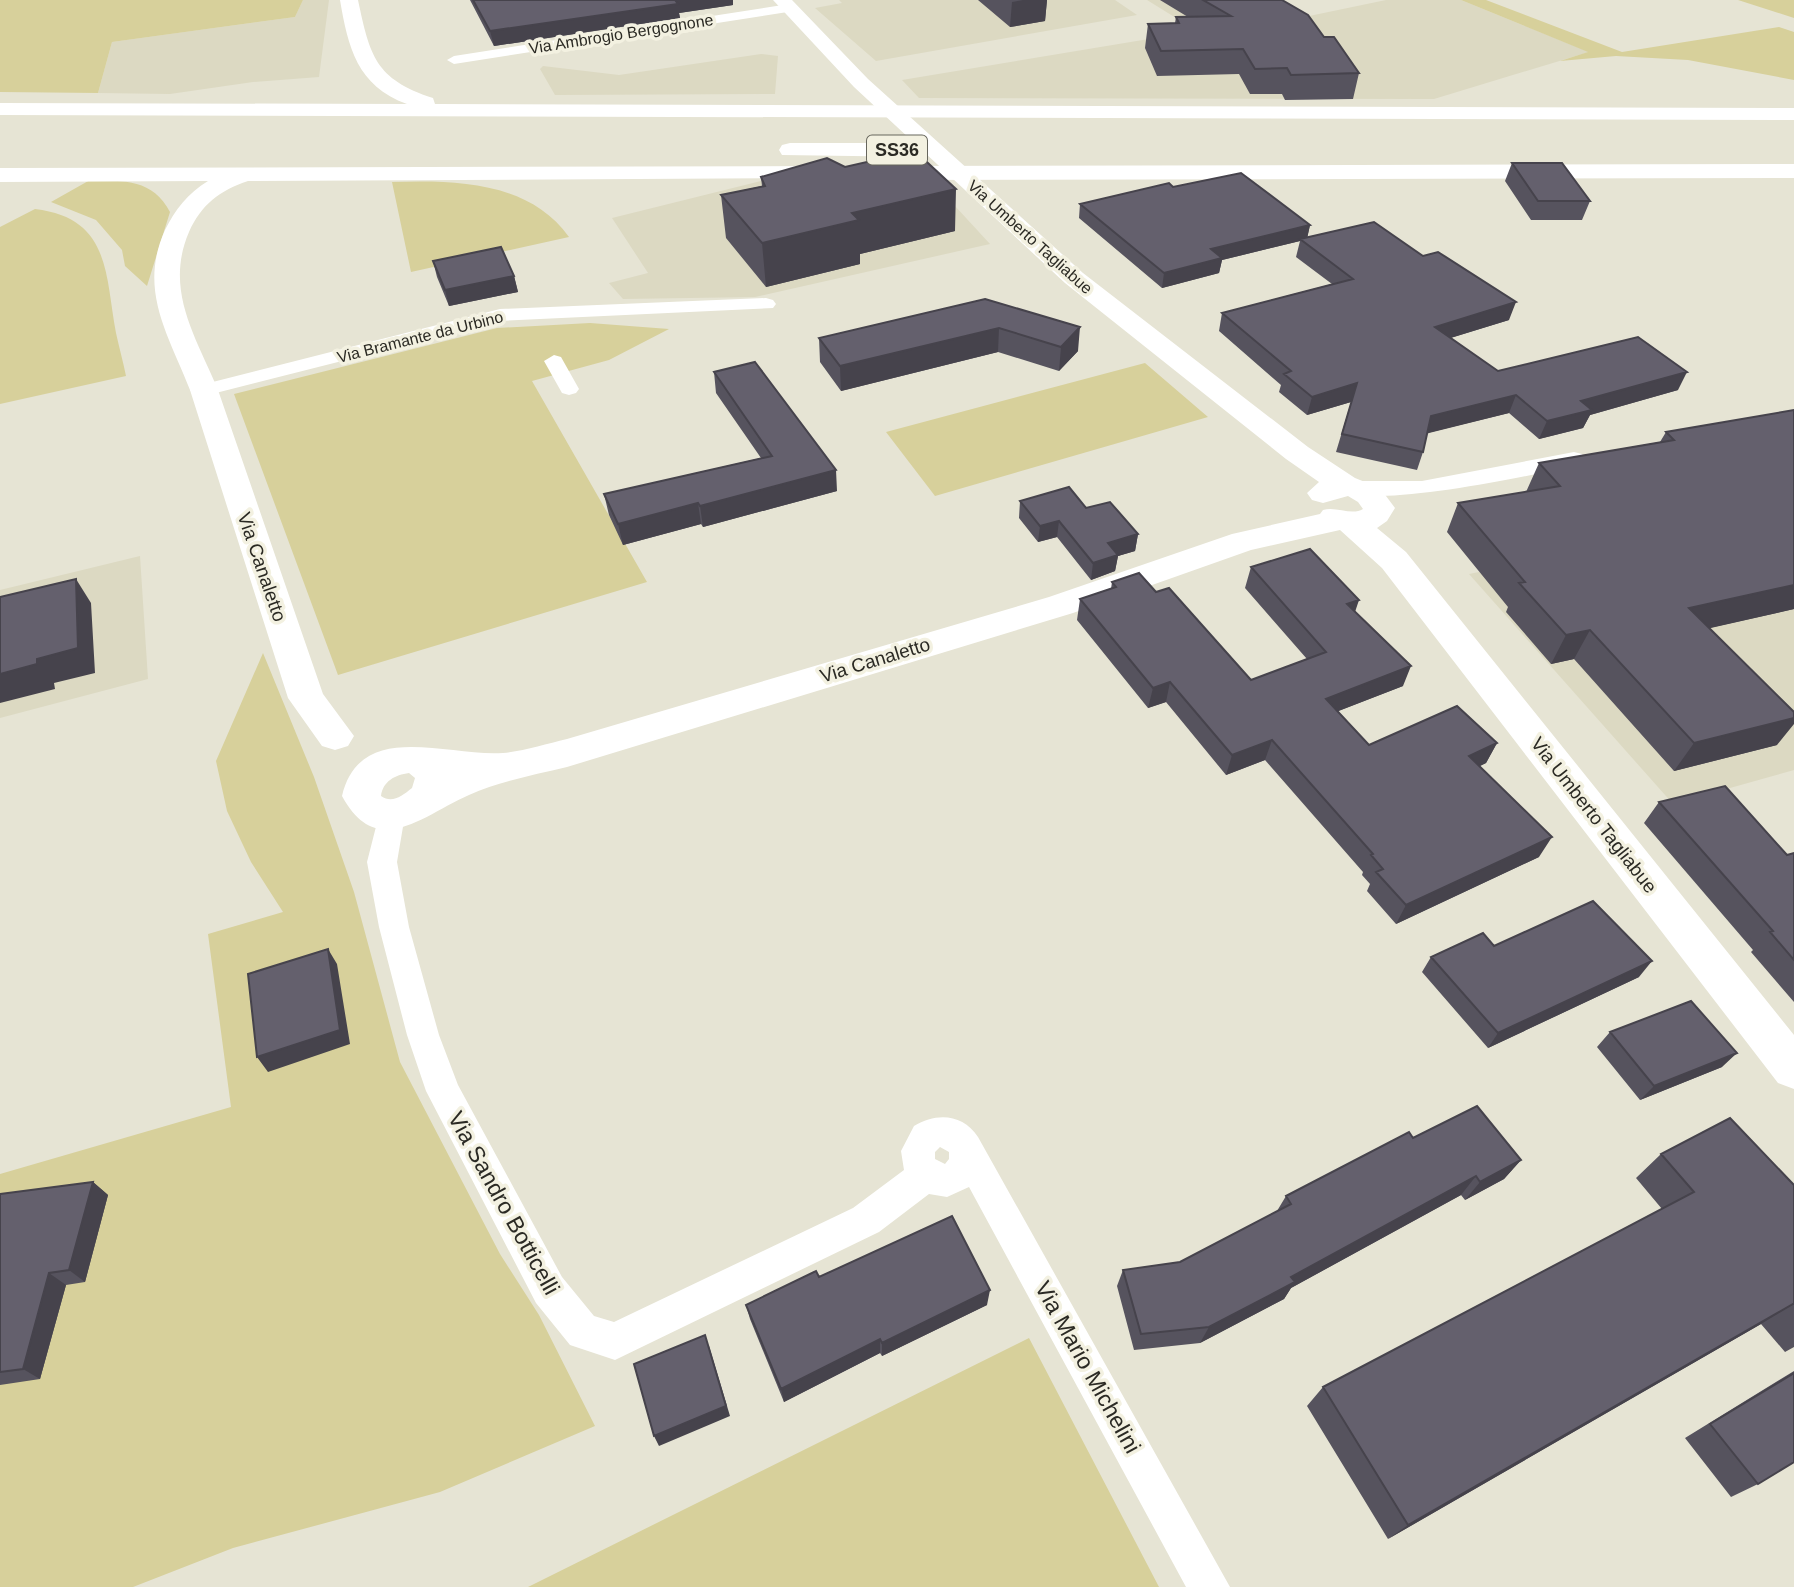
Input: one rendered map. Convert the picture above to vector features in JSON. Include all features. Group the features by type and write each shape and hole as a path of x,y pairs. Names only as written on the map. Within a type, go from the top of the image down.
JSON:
{"main road":[{"path":"349,0 361,57 376,80 394,92 447,109"},
{"name":"Via Umberto Tagliabue","path":"785,4 861,83 996,207 1129,323 1297,453 1349,504 1794,1069"},
{"path":"278,110 323,103 350,89 361,57"},
{"path":"0,109 1794,114"},
{"name":"SS36","path":"0,130 1794,132"},
{"name":"SS36","path":"768,150 961,150"},
{"path":"1199,150 1794,150"},
{"path":"0,174 1794,170"},
{"path":"145,174 171,182 188,208 225,181 249,174"},
{"name":"Via Canaletto","path":"188,208 171,243 165,272 168,296 204,390 306,698 334,737 392,804"},
{"name":"Via Canaletto","path":"414,760 397,760 375,770 362,787 392,804 504,767 567,753 1061,605 1349,504"},
{"name":"Via Canaletto","path":"334,737 414,760 454,767 504,767"},
{"path":"392,804 436,782 435,773 414,760"}],"street":[{"name":"Via Ambrogio Bergognone","path":"454,60 785,4"},
{"name":"Via Bramante da Urbino","path":"204,390 500,315 766,304"},
{"path":"554,361 569,389"},
{"path":"1349,504 1597,454"},
{"path":"1349,504 1422,488"},
{"name":"Via Sandro Botticelli","path":"392,804 382,862 394,927 428,1050 443,1091 549,1290 583,1332 615,1341 866,1220 905,1193 925,1174 920,1167 917,1152 920,1145 932,1134 956,1136 966,1148"},
{"name":"Via Mario Michelini","path":"966,1148 1209,1587"}],"shaded area":[{"path":"0,0 303,0 295,17 112,42 98,93 0,92"},
{"path":"303,0 329,0 319,77 253,82 170,94 98,93 112,42 295,17"},
{"path":"839,0 1115,0 1137,15 876,61 815,8 842,3"},
{"path":"1147,0 1256,0 1290,20 1386,0 1461,0 1589,52 1434,99 919,98 902,80 1197,31"},
{"path":"1461,0 1486,0 1622,52 1779,27 1794,32 1794,80 1688,60 1616,56 1560,61 1588,52"},
{"path":"1738,0 1794,0 1794,18"},
{"path":"761,54 778,56 775,94 555,95 540,69 543,66 619,75"},
{"path":"90,180 137,184 155,193 170,212 147,286 125,266 122,250 96,220 51,202"},
{"path":"761,181 932,181 990,244 755,297 623,299 609,283 648,273 612,218"},
{"path":"392,182 465,184 512,194 533,204 552,218 569,237 411,272"},
{"path":"35,209 60,215 78,224 91,237 100,253 106,271 126,376 0,404 0,227"},
{"path":"590,323 669,329 609,360 532,381 647,582 338,675 234,394 497,328"},
{"path":"1145,363 1208,417 935,496 886,432"},
{"path":"1794,509 1794,770 1673,804 1469,574"},
{"path":"140,556 148,679 0,718 0,590"},
{"path":"263,653 314,777 354,892 400,1062 500,1254 539,1315 595,1426 440,1492 233,1548 133,1587 0,1587 0,1174 231,1107 208,934 283,912 251,862 227,811 216,761"},
{"path":"1029,1338 1159,1587 528,1587"}],"building":[{"path":"473,0 675,0 678,4 490,31"},
{"path":"1203,0 1282,0 1308,15 1324,37 1334,37 1359,73 1291,75 1287,68 1255,69 1243,49 1161,51 1148,24 1179,23 1176,17 1231,16"},
{"path":"915,151 956,189 852,213 859,220 762,243 721,195 765,186 761,177 827,158 845,167"},
{"path":"1512,163 1562,163 1590,201 1538,201"},
{"path":"1241,173 1310,225 1211,249 1222,258 1164,273 1080,204 1169,183 1173,187"},
{"path":"1374,222 1423,256 1438,252 1516,302 1435,327 1498,371 1638,337 1687,372 1581,401 1592,410 1547,421 1516,395 1431,416 1423,452 1342,434 1357,383 1312,397 1284,374 1291,371 1222,313 1353,279 1300,239"},
{"path":"501,247 514,276 445,290 433,261"},
{"path":"985,299 1080,327 1061,347 999,328 840,366 819,338"},
{"path":"755,362 836,470 700,506 698,503 618,524 604,494 772,456 714,372"},
{"path":"1794,410 1794,585 1689,608 1794,712 1794,718 1694,743 1590,630 1566,635 1519,583 1525,582 1458,503 1560,486 1539,463 1674,440 1666,432"},
{"path":"1069,487 1086,508 1110,502 1138,534 1108,543 1118,555 1093,563 1059,521 1040,526 1020,501"},
{"path":"1310,549 1359,600 1347,604 1411,666 1326,699 1369,745 1457,706 1497,743 1469,756 1552,837 1406,905 1376,872 1383,869 1371,855 1373,854 1272,740 1232,755 1170,682 1153,688 1080,599 1116,587 1112,582 1139,573 1156,592 1169,588 1251,680 1326,652 1251,567"},
{"path":"76,579 78,648 37,659 37,664 0,674 0,597"},
{"path":"1725,786 1787,855 1794,853 1794,960 1770,932 1773,931 1659,802"},
{"path":"1593,901 1652,961 1498,1033 1431,957 1483,933 1494,946"},
{"path":"328,949 340,1030 257,1057 248,974"},
{"path":"1691,1001 1737,1053 1654,1086 1610,1032"},
{"path":"1477,1106 1521,1160 1480,1182 1476,1176 1291,1277 1295,1282 1209,1327 1141,1334 1123,1270 1180,1262 1291,1204 1286,1196 1409,1132 1413,1138"},
{"path":"1730,1118 1794,1185 1794,1304 1408,1525 1323,1387 1694,1192 1661,1154"},
{"path":"93,1182 69,1270 49,1273 23,1369 0,1372 0,1194"},
{"path":"952,1216 990,1290 882,1343 880,1339 781,1389 746,1305 816,1271 819,1277"},
{"path":"705,1335 726,1406 654,1436 634,1364"},
{"path":"1794,1373 1794,1462 1758,1484 1710,1424"}]}
